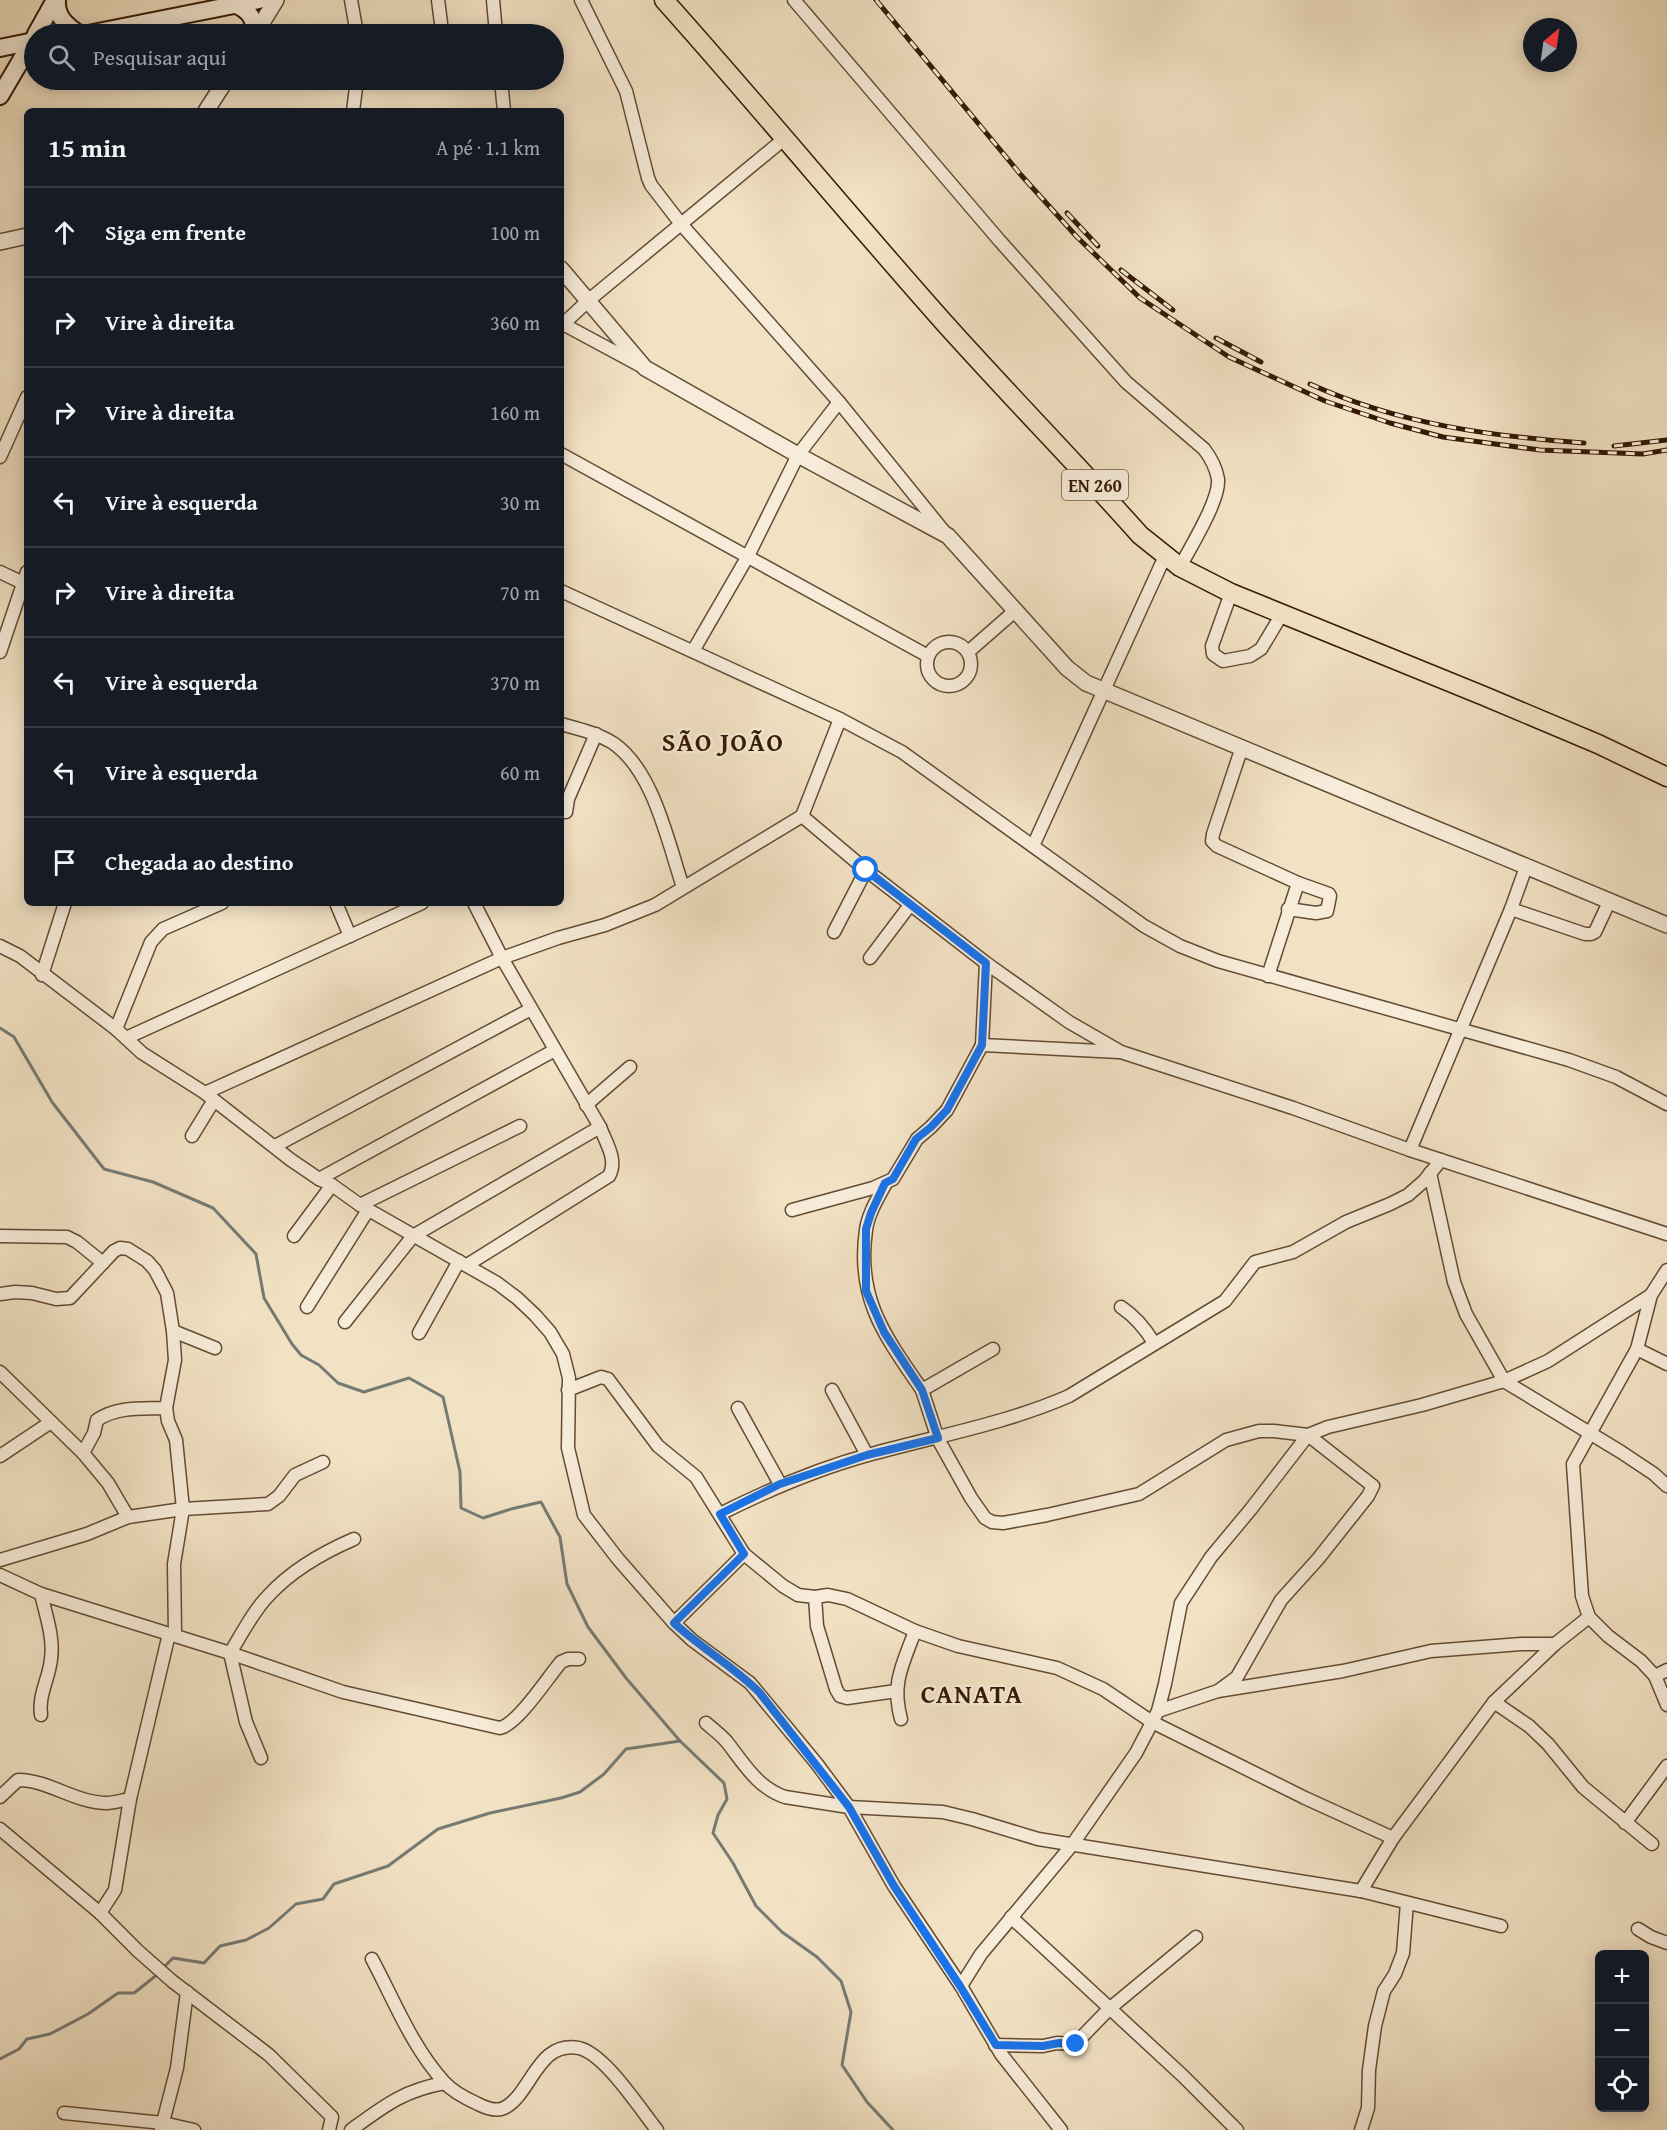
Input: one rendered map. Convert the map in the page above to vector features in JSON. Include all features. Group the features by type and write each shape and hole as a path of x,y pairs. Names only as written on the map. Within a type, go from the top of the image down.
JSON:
{"main road":[{"path":"56,0 61,20 66,24"},
{"path":"43,24 56,0"},
{"path":"137,24 259,0"},
{"name":"EN 260","path":"664,0 744,89 784,139 941,319 1140,535 1173,561 1231,592 1598,744 1667,777"},
{"path":"234,4 244,8 250,14 254,24"},
{"path":"0,48 24,42"},
{"path":"1,95 24,57"},
{"path":"0,73 1,95"}],"street":[{"path":"261,24 276,0"},
{"path":"351,0 355,24"},
{"path":"438,0 441,22"},
{"path":"493,0 495,24"},
{"path":"581,0 626,91 648,178 681,224 839,402 948,536 1067,668 1086,683 1610,900 1667,926"},
{"path":"794,0 999,240 1118,373 1204,449 1212,460 1218,479 1217,495 1173,561 1104,690 1033,846"},
{"path":"208,108 220,90"},
{"path":"354,108 356,90"},
{"path":"502,90 504,108"},
{"path":"564,323 784,139"},
{"path":"0,242 24,237"},
{"path":"564,272 645,368"},
{"path":"564,326 645,368 798,455 948,536"},
{"path":"693,651 748,556 798,455 839,402"},
{"path":"0,457 24,404"},
{"path":"564,456 928,656"},
{"path":"0,572 24,578"},
{"path":"0,652 24,581"},
{"path":"564,592 840,719 902,752 1144,926 1180,946 1218,961 1268,976 1569,1060 1616,1077 1667,1104"},
{"path":"1231,592 1212,646 1213,654 1223,661 1250,656 1261,650 1282,614"},
{"path":"968,652 1016,610"},
{"path":"951,642 958,644 968,652 971,659 970,673 961,683 948,686 931,678 928,671 928,656 933,648 941,643 951,642"},
{"path":"192,1136 209,1097 502,958 558,938 605,925 655,906 802,816 840,719"},
{"path":"564,725 596,734 614,744 632,761 648,786 683,887"},
{"path":"566,812 568,800 596,734"},
{"path":"1242,747 1212,841 1217,846 1298,884 1330,896 1327,911 1316,913 1288,909"},
{"path":"802,816 866,870 986,963 1069,1022 1121,1052 1667,1234"},
{"path":"1410,1150 1511,909 1526,867"},
{"path":"834,932 866,870"},
{"path":"1268,976 1298,884"},
{"path":"1511,909 1591,934 1595,932 1610,900"},
{"path":"870,958 910,905"},
{"path":"42,975 63,906"},
{"path":"116,1029 151,942 163,928 215,906"},
{"path":"337,906 350,936"},
{"path":"126,1038 415,906"},
{"path":"419,1333 463,1263 609,1176 612,1171 612,1157 600,1127 502,958 476,906"},
{"path":"0,946 20,956 42,975 116,1029 142,1053 209,1097 319,1179 332,1185 364,1208 463,1263 517,1298 550,1332 563,1354 569,1378 568,1448 584,1515 618,1559 674,1623 692,1640 759,1692 849,1807 894,1886 996,2045 1060,2130"},
{"path":"792,1210 893,1179 916,1139 947,1110 982,1045 986,963"},
{"path":"275,1146 531,1008"},
{"path":"982,1045 1121,1052"},
{"path":"319,1179 555,1050"},
{"path":"586,1105 630,1067"},
{"path":"308,1307 364,1208 520,1126"},
{"path":"345,1322 413,1236 600,1127"},
{"path":"720,1514 780,1484 867,1455 938,1438 1043,1407 1069,1396 1225,1301 1255,1262 1293,1252 1346,1222 1408,1195 1441,1160"},
{"path":"1430,1173 1454,1282 1466,1314 1504,1381 1621,1452 1654,1474 1667,1486"},
{"path":"885,1183 866,1229 866,1291 884,1332 922,1390 938,1438 972,1498 985,1518 992,1522 1003,1523 1058,1513 1139,1494 1226,1440 1240,1435 1259,1431 1308,1435 1328,1427 1422,1405 1504,1381 1548,1361 1651,1295"},
{"path":"294,1236 332,1185"},
{"path":"0,1236 67,1237 77,1242 103,1263"},
{"path":"0,1294 15,1292 32,1293 56,1299 70,1298 114,1251 120,1248 128,1249 147,1261 155,1270 166,1293 173,1331 175,1360 166,1408 168,1421 176,1437 183,1509 174,1564 172,1635 130,1799 115,1890 100,1913"},
{"path":"1667,1270 1651,1295 1637,1349 1573,1464 1582,1596 1589,1617 1608,1636 1641,1661 1655,1676 1667,1705"},
{"path":"1121,1307 1134,1315 1154,1343"},
{"path":"173,1331 215,1348"},
{"path":"922,1390 993,1349"},
{"path":"1637,1349 1667,1364"},
{"path":"0,1372 82,1453 108,1483 128,1517"},
{"path":"568,1390 601,1377 608,1379 647,1434 696,1477 744,1554 783,1586 798,1595 815,1597 828,1595 847,1599 915,1631 958,1646 1057,1668 1102,1689 1152,1722 1305,1798 1393,1838"},
{"path":"832,1390 867,1455"},
{"path":"82,1453 94,1433 97,1420 101,1417 112,1412 133,1408 166,1408"},
{"path":"738,1408 780,1484"},
{"path":"0,1456 51,1422"},
{"path":"1218,1691 1237,1677 1281,1600 1318,1559 1368,1496 1373,1486 1308,1435"},
{"path":"960,1986 981,1954 1072,1845 1136,1753 1158,1711 1181,1603 1210,1557 1251,1509 1308,1435"},
{"path":"0,1560 87,1534 128,1517 183,1509 268,1504 279,1496 295,1475 323,1462"},
{"path":"261,1758 246,1722 230,1653 267,1596 282,1582 332,1548 354,1539"},
{"path":"674,1623 744,1554"},
{"path":"0,1575 41,1594 230,1653 343,1692 500,1728 506,1727 529,1703 561,1662 568,1659 579,1659"},
{"path":"41,1594 52,1647 49,1669 40,1699 41,1715"},
{"path":"815,1597 817,1626 840,1696 847,1698 896,1691"},
{"path":"1361,1891 1393,1838 1494,1702 1555,1644 1589,1617"},
{"path":"901,1719 896,1691 897,1681 915,1631"},
{"path":"1158,1711 1218,1691 1343,1671 1431,1651 1521,1644 1555,1644"},
{"path":"1655,1676 1667,1670"},
{"path":"1494,1702 1529,1726 1548,1744 1583,1786 1652,1844"},
{"path":"705,1723 725,1740 752,1775 776,1794 849,1807 943,1812 1038,1839 1361,1891 1501,1926"},
{"path":"1626,1823 1667,1766"},
{"path":"0,1797 18,1780 30,1780 68,1795 93,1801 108,1803 130,1799"},
{"path":"0,1829 100,1913 172,1981 269,2055 345,2130"},
{"path":"1361,2130 1368,2108 1369,2070 1375,2026 1384,1991 1395,1974 1404,1953 1407,1903"},
{"path":"1011,1917 1183,2076 1236,2130"},
{"path":"1638,1929 1667,1943"},
{"path":"996,2045 1043,2046 1059,2043 1073,2045 1109,2009 1196,1937"},
{"path":"372,1959 408,2030 444,2083 485,2107 494,2110 504,2109 548,2056 564,2048 578,2048 590,2053 605,2064 657,2130"},
{"path":"162,2126 177,2068 187,1992"},
{"path":"351,2130 385,2106 407,2094 422,2087 444,2083"},
{"path":"64,2113 194,2130"},
{"path":"329,2130 332,2117"}],"waterway":[{"path":"0,1028 14,1037 52,1102 104,1169 153,1182 213,1208 256,1254 264,1298 301,1355 319,1365 338,1383 364,1392 409,1378 443,1397 460,1472 461,1508 483,1518 541,1502 560,1537 567,1584 588,1627 626,1678 680,1741 724,1783 727,1799 718,1815 713,1833 733,1863 756,1906 782,1932 817,1957 841,1981 851,2012 842,2065 867,2102 893,2130"},
{"path":"162,1969 173,1958 204,1963 220,1946 246,1940 269,1928 296,1904 323,1899 334,1884 388,1866 438,1829 490,1813 580,1792 604,1774 626,1749 680,1741"},
{"path":"0,2059 19,2049 27,2039 50,2034 88,2014 118,1993 134,1993 158,1974"}],"railway":[{"path":"876,0 1021,175 1077,237 1140,298 1229,357 1325,401 1390,423 1443,437 1540,450 1643,454 1667,450"},
{"path":"1067,213 1098,246"},
{"path":"1121,270 1173,310"},
{"path":"1216,338 1261,362"},
{"path":"1310,384 1377,409 1444,426 1584,443"},
{"path":"1614,446 1667,440"}],"district":[{"name":"SÃO JOÃO","path":"723,741"},
{"name":"CANATA","path":"972,1693"}],"route":[{"path":"866,870 986,963 982,1045 947,1110 916,1139 893,1179 885,1183 866,1229 866,1291 884,1332 922,1390 938,1438 867,1455 780,1484 720,1514 744,1554 674,1623 692,1640 750,1683 817,1764 849,1807 894,1886 996,2045 1076,2044"}]}
